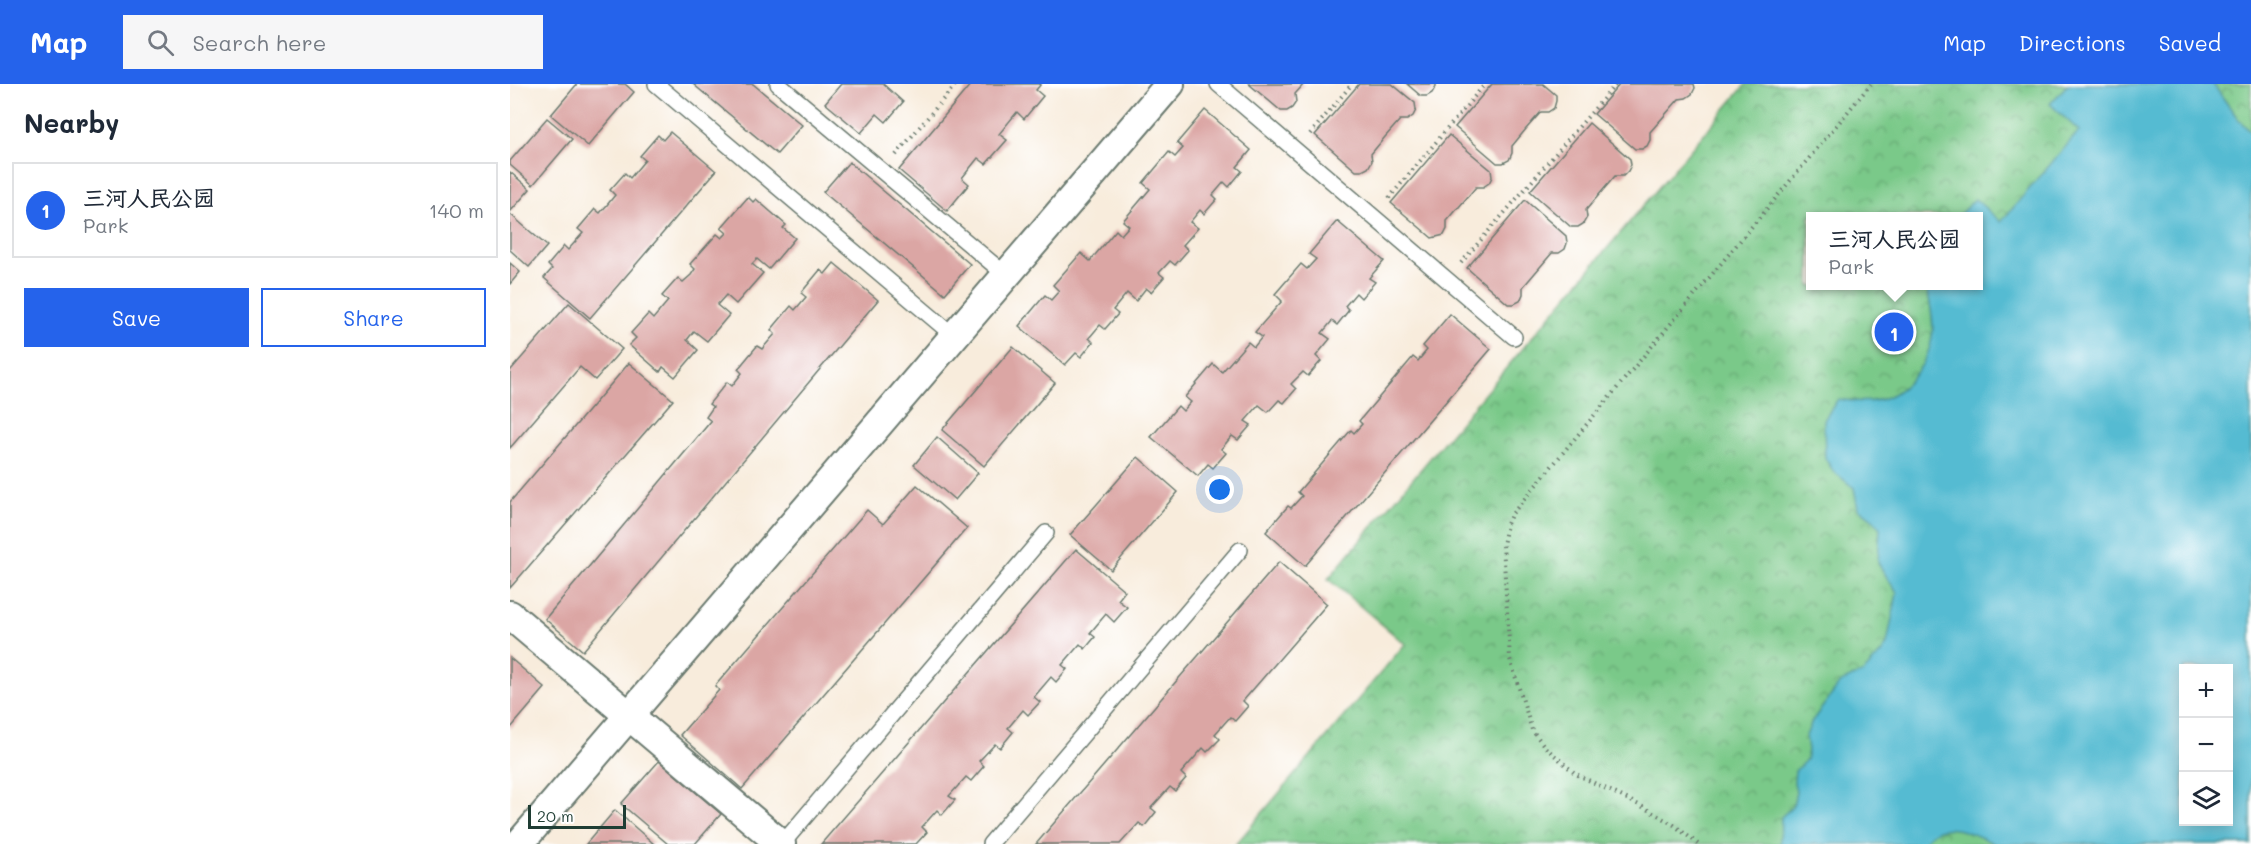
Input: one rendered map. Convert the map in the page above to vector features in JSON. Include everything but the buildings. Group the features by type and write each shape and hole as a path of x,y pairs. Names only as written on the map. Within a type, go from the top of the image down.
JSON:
{"street":[{"path":"519,844 1170,84"},
{"path":"510,615 781,844"}],"lane":[{"path":"656,84 954,336"},
{"path":"778,84 1006,275"},
{"path":"1218,84 1514,337"},
{"path":"781,844 1046,533"},
{"path":"990,844 1240,550"}],"path":[{"path":"882,172 956,84"},
{"path":"1296,150 1352,84"},
{"path":"1374,216 1485,84"},
{"path":"1447,279 1616,84"},
{"path":"1698,844 1674,825 1641,806 1576,774 1545,747 1532,730 1510,659 1503,544 1507,524 1511,515 1871,84"}],"green space":[{"path":"1746,84 2251,84 2251,844 1236,844 1405,644 1328,579"}],"water":[{"path":"2068,84 2213,84 2239,120 2251,132 2251,844 1995,844 1967,832 1947,829 1938,830 1930,835 1923,844 1780,844 1781,817 1794,802 1795,771 1806,760 1808,750 1806,736 1812,721 1841,682 1864,672 1882,652 1887,644 1897,593 1878,563 1880,528 1874,520 1858,508 1854,488 1833,471 1825,458 1824,420 1838,399 1862,402 1880,400 1894,394 1916,374 1927,356 1933,331 1928,290 1983,290 1983,212 1962,212 1975,199 2001,222 2079,131 2050,104"}],"place":[{"name":"三河人民公园","path":"1894,332"}]}
